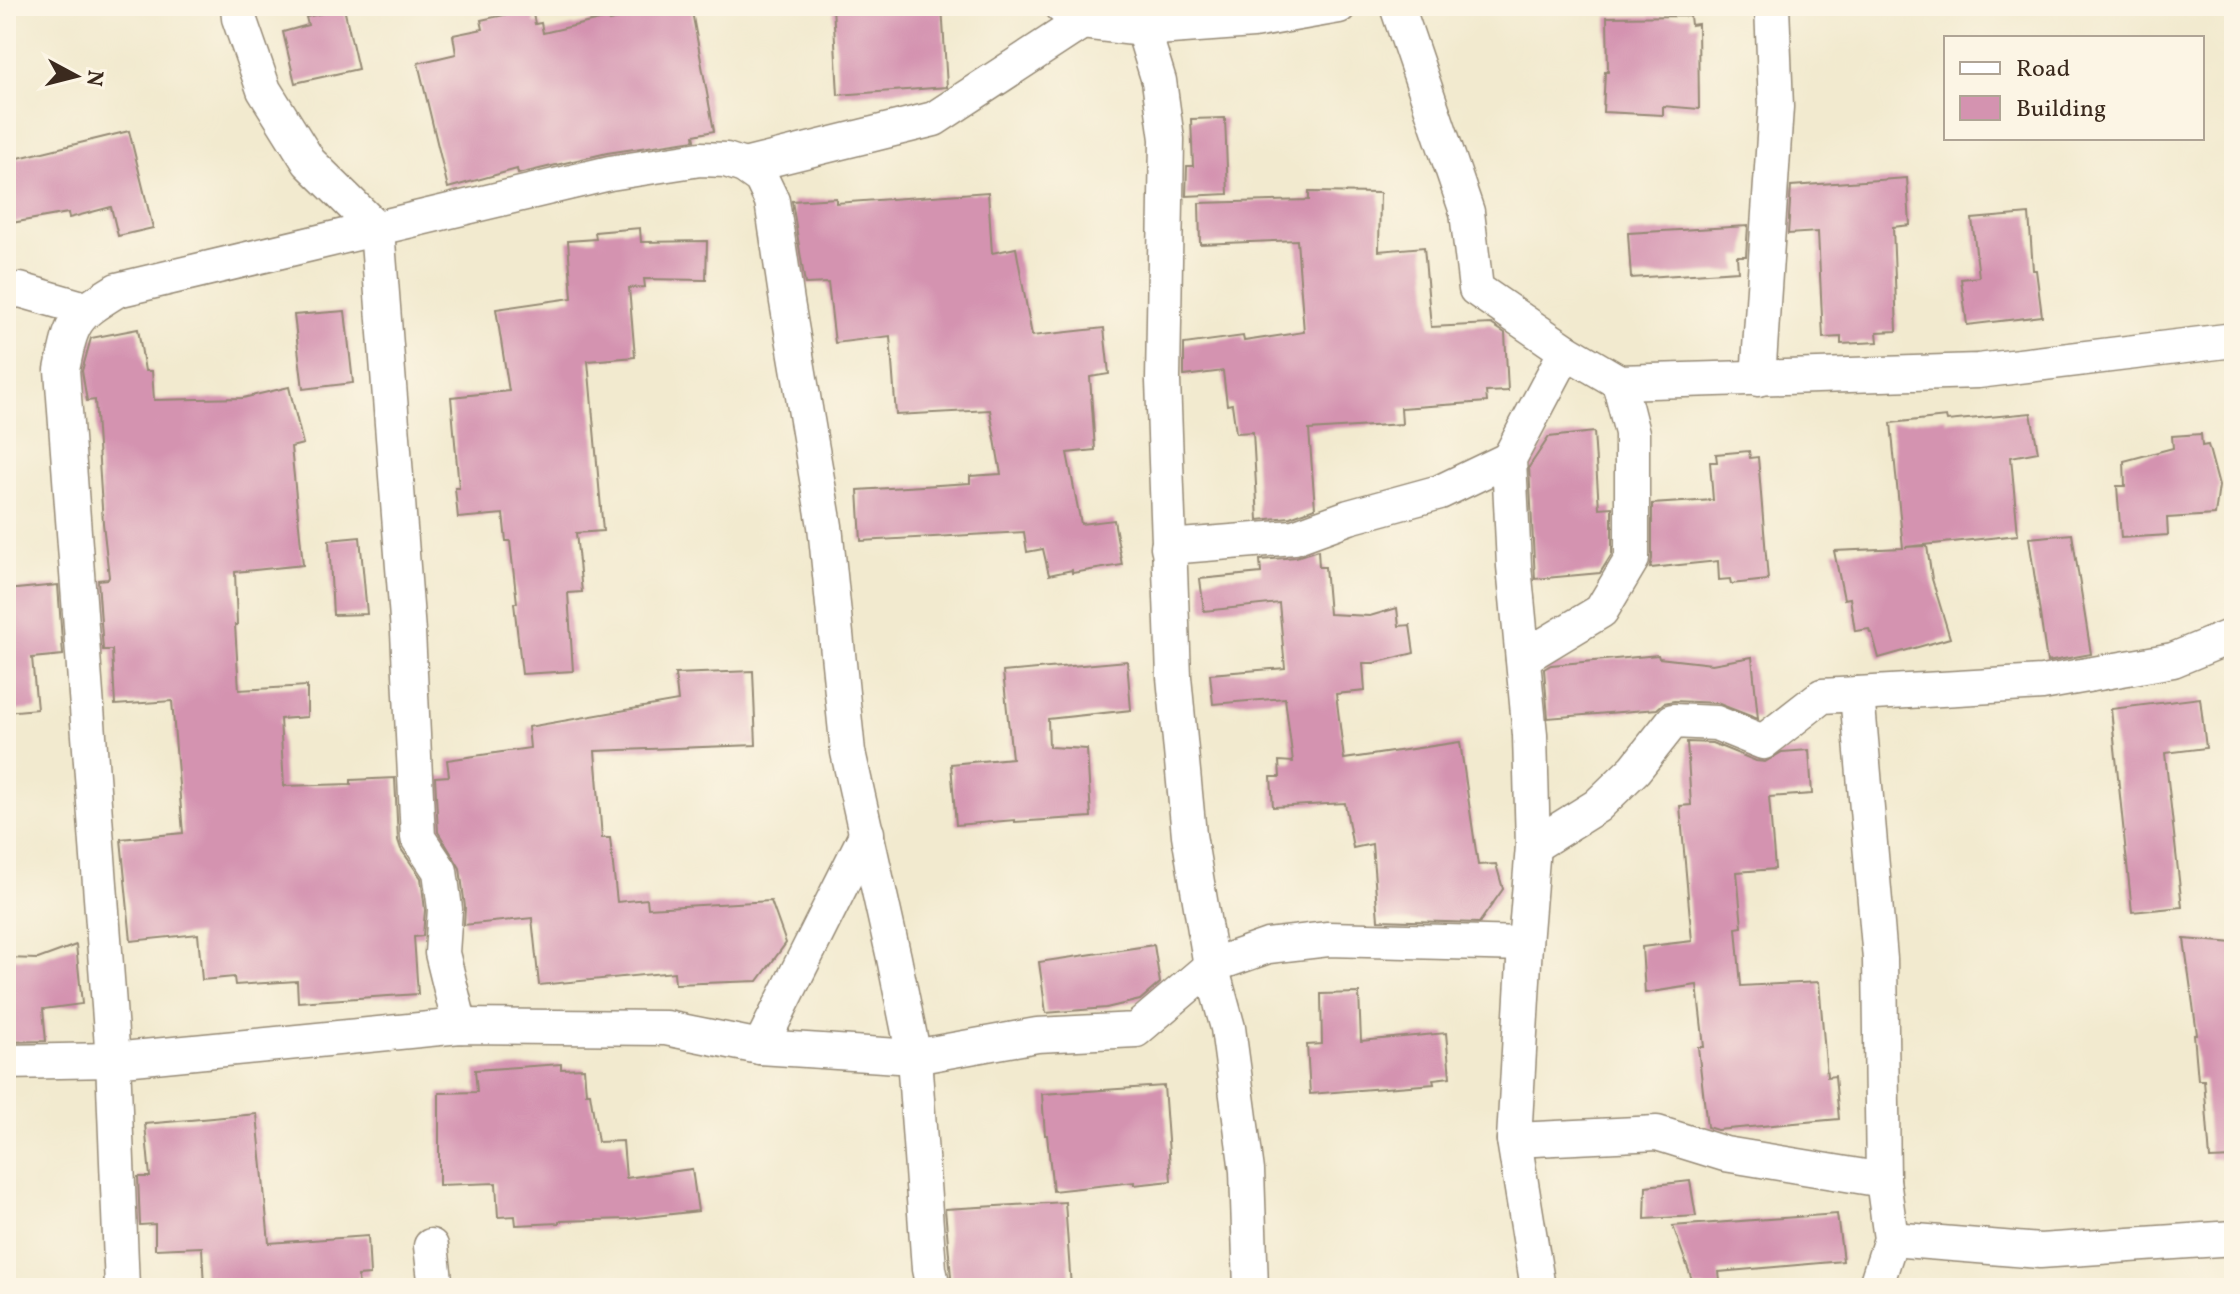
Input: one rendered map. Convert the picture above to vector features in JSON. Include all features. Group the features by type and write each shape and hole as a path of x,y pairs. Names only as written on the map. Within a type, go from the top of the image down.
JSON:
{"street":[{"path":"238,6 239,18 264,90 309,162 377,229 408,632 418,838 440,871 445,909 442,953 460,1026"},
{"path":"744,166 934,119 1072,14 1143,29 1253,21 1339,6"},
{"path":"1397,6 1467,212 1476,289 1566,351 1619,382 1978,371 2234,340"},
{"path":"1758,379 1776,107 1772,6"},
{"path":"1143,29 1159,81 1167,139 1163,381 1174,677 1189,835 1211,966 1228,1028 1247,1171 1251,1288"},
{"path":"122,1288 113,1060 62,370 70,329 86,309 117,290 610,173 700,159 726,160 744,166 761,178 772,201 825,526 848,752 914,1057 929,1269 933,1288"},
{"path":"6,292 20,290 86,309"},
{"path":"1538,1288 1514,1140 1533,846 1530,735 1514,566 1509,459 1566,351"},
{"path":"1523,658 1601,611 1632,559 1632,433 1619,382"},
{"path":"1168,547 1294,537 1349,517 1440,492 1509,459"},
{"path":"1533,846 1597,806 1635,769 1673,721 1716,723 1763,742 1822,696 2042,683 2173,660 2234,635"},
{"path":"1857,694 1880,959 1883,1180 1891,1239 1875,1288"},
{"path":"760,1047 867,833"},
{"path":"6,1062 113,1060 460,1026 666,1028 760,1047 914,1057 1037,1035 1136,1030 1211,966 1268,946 1328,939 1525,944"},
{"path":"1514,1140 1657,1133 1725,1154 1883,1180"},
{"path":"1891,1239 2040,1251 2234,1238"},
{"path":"431,1246 436,1288"}],"building":[{"path":"670,6 691,6 714,131 694,135 695,140 607,153 518,174 517,169 448,188 418,63 456,54 453,35 483,29 481,20 532,9 535,24 541,23 543,33"},
{"path":"833,6 942,6 947,87 838,95"},
{"path":"344,8 358,69 295,83 283,32 308,25 306,17"},
{"path":"1690,16 1691,25 1698,24 1699,109 1663,106 1663,115 1603,112 1605,72 1608,72 1607,17"},
{"path":"1225,118 1228,194 1186,196 1187,166 1193,166 1191,119"},
{"path":"129,131 153,228 118,236 111,207 69,218 68,213 6,224 6,161"},
{"path":"1907,178 1910,225 1893,227 1897,331 1877,332 1878,342 1841,344 1841,337 1823,338 1818,232 1788,234 1791,186"},
{"path":"988,192 992,253 1016,248 1032,336 1104,328 1109,374 1090,377 1095,450 1067,453 1081,524 1114,520 1122,565 1049,575 1043,549 1027,552 1024,532 861,541 858,490 970,483 970,476 1001,474 990,410 896,415 890,336 835,343 828,283 805,284 792,201 836,198 836,203"},
{"path":"1309,192 1380,193 1379,251 1424,247 1431,327 1491,324 1505,333 1508,391 1486,392 1487,402 1401,408 1402,424 1309,430 1315,508 1290,517 1258,520 1253,432 1236,433 1232,404 1227,405 1223,371 1184,376 1184,344 1243,336 1244,341 1304,332 1297,240 1200,244 1199,203 1309,200"},
{"path":"2029,214 2033,270 2036,270 2042,316 1967,325 1961,279 1979,277 1972,219"},
{"path":"1748,226 1746,256 1737,256 1738,271 1631,278 1628,233"},
{"path":"640,228 641,242 707,241 706,280 644,279 645,287 629,288 635,357 588,361 603,531 576,533 582,592 568,593 573,671 522,674 510,541 506,541 503,514 458,518 455,488 459,488 451,397 509,391 496,309 572,298 568,241 596,239 595,232"},
{"path":"345,311 353,383 303,389 294,315"},
{"path":"138,329 145,371 152,371 154,400 243,398 289,387 303,444 291,447 303,565 235,572 239,690 307,686 307,717 280,719 284,786 351,784 351,780 395,778 398,840 421,878 425,910 423,936 414,937 418,994 298,1002 297,981 235,985 234,977 202,980 198,934 131,941 121,839 183,833 172,701 115,705 112,650 103,650 98,580 109,577 95,400 87,401 82,371 91,338"},
{"path":"2031,413 2038,452 2011,457 2018,535 1905,547 1927,546 1932,579 1950,638 1879,658 1869,629 1855,631 1850,598 1844,599 1834,551 1903,548 1891,423"},
{"path":"1594,432 1599,508 1612,507 1612,554 1600,573 1535,579 1529,467 1549,437"},
{"path":"2201,434 2202,446 2208,445 2219,486 2215,515 2167,518 2168,535 2121,538 2117,486 2125,486 2124,461 2173,448 2172,436"},
{"path":"1749,451 1750,458 1758,457 1768,580 1731,584 1730,579 1719,580 1718,561 1650,568 1652,504 1713,500 1710,462 1717,462 1716,454"},
{"path":"2072,534 2091,654 2047,662 2029,538"},
{"path":"360,537 367,614 333,615 329,540"},
{"path":"1318,550 1319,567 1325,567 1329,614 1370,616 1397,608 1399,626 1410,625 1414,653 1363,663 1365,691 1336,694 1344,759 1460,742 1478,865 1496,864 1503,889 1479,923 1378,920 1372,844 1353,848 1345,803 1273,807 1271,777 1280,777 1279,761 1293,762 1285,698 1213,704 1210,674 1285,668 1279,603 1204,611 1200,579 1261,573 1260,560 1296,557"},
{"path":"58,585 63,655 32,658 37,709 6,712 6,590"},
{"path":"1658,655 1659,658 1712,664 1752,657 1758,719 1717,703 1674,701 1664,703 1657,709 1548,718 1544,669 1551,665"},
{"path":"1127,661 1131,710 1048,719 1049,747 1087,749 1091,817 956,825 951,764 1012,758 1003,672"},
{"path":"753,671 756,745 595,751 602,838 610,838 617,902 647,899 648,908 771,901 786,943 758,981 675,984 674,972 539,985 532,918 464,925 460,868 438,832 435,777 449,776 447,760 530,748 528,727 678,701 675,674"},
{"path":"2200,698 2206,748 2165,753 2182,907 2132,912 2111,709"},
{"path":"1687,742 1712,743 1765,762 1782,752 1809,750 1812,794 1769,797 1775,869 1737,872 1742,927 1736,928 1741,986 1819,982 1827,1077 1835,1076 1839,1119 1717,1130 1707,1127 1698,1047 1704,1047 1697,985 1645,993 1642,947 1692,941 1680,806 1691,805"},
{"path":"2184,939 2234,943 2234,1158 2210,1159 2204,1080 2198,1080 2194,1034 2197,1034"},
{"path":"76,945 82,1004 43,1009 46,1041 6,1042 6,958 38,959"},
{"path":"1154,945 1160,983 1140,1000 1106,1008 1046,1013 1039,962"},
{"path":"1359,993 1361,1041 1446,1033 1450,1077 1433,1079 1434,1084 1310,1094 1307,1045 1322,1044 1321,994"},
{"path":"561,1064 561,1069 584,1068 586,1093 590,1093 598,1142 623,1141 626,1178 692,1169 698,1211 628,1219 516,1225 515,1216 498,1217 496,1183 439,1185 439,1093 477,1092 475,1070"},
{"path":"1164,1086 1171,1181 1053,1191 1042,1094"},
{"path":"257,1114 269,1243 368,1236 370,1275 358,1276 359,1288 204,1288 202,1247 155,1249 155,1224 140,1225 138,1177 150,1177 145,1124"},
{"path":"1690,1181 1696,1216 1645,1219 1646,1186"},
{"path":"1065,1202 1071,1288 952,1288 945,1209"},
{"path":"1837,1214 1843,1261 1719,1272 1721,1288 1695,1288 1673,1226"}]}
